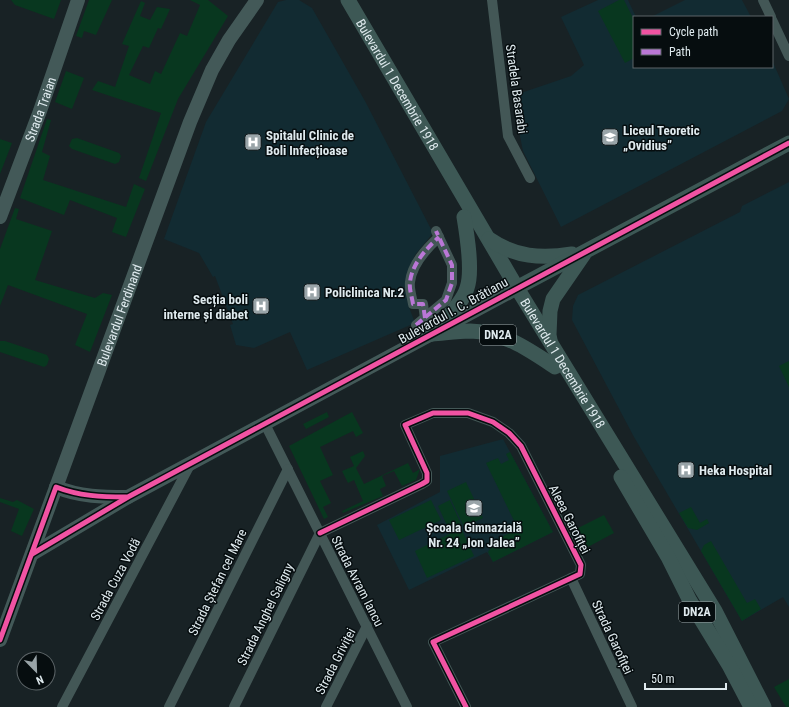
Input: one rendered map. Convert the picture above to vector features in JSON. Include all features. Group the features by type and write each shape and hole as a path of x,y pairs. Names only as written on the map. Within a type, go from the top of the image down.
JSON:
{"main road":[{"name":"Strada Traian","path":"0,217 40,111 78,0"},
{"name":"Bulevardul Ferdinand","path":"0,640 190,122 212,70 233,34 257,0"},
{"name":"Bulevardul 1 Decembrie 1918","path":"336,0 464,217 552,345 715,611 764,707"},
{"name":"Bulevardul 1 Decembrie 1918","path":"348,0 487,238 513,290 555,367 668,557 690,601 729,665 751,707"},
{"name":"Bulevardul I. C. Brătianu","path":"32,554 128,497 789,143"},
{"path":"432,334 457,306 467,288 469,272 464,217"},
{"path":"487,238 511,251 529,256 555,257 585,252"},
{"path":"552,345 549,335 550,312 553,299 585,252"},
{"name":"DN2A","path":"432,334 470,331 499,336 523,345 555,367"},
{"name":"Bulevardul I. C. Brătianu","path":"56,487 83,495 99,497 128,497"}],"street":[{"name":"Stradela Basarabi","path":"492,0 508,136 530,178"},
{"path":"763,0 771,16"},
{"path":"773,22 789,56"},
{"path":"416,325 425,318 446,300 452,284 452,265 438,234 419,258 410,281 410,291 413,304 423,304 425,318"},
{"name":"Aleea Garofiței","path":"320,533 427,481 427,473 405,426 433,413 468,413 493,422 509,433 521,446 581,565 580,574 571,578"},
{"name":"Strada Avram Iancu","path":"265,424 407,707"},
{"name":"Strada Cuza Vodă","path":"62,707 191,463"},
{"name":"Strada Ștefan cel Mare","path":"169,707 288,469"},
{"name":"Strada Anghel Saligny","path":"234,707 320,533"},
{"path":"466,707 433,642 571,578"},
{"name":"Strada Garofiței","path":"571,578 632,707"},
{"name":"Strada Griviței","path":"326,707 367,626"}],"shaded area":[{"path":"286,0 299,0 312,8 365,101 433,233 415,255 409,269 406,290 409,307 415,323 307,370 290,332 254,348 236,345 230,325 233,324 215,276 213,277 199,253 164,239 206,122 278,2"},
{"name":"Liceul Teoretic „Ovidius”","path":"598,0 628,0 636,16 633,16 633,68 773,68 773,62 789,99 782,111 561,227 523,151 512,96 571,76 584,65 561,17"},
{"path":"685,0 742,0 750,16 653,16"},
{"path":"789,182 789,607 783,597 742,621 634,437 572,320 573,306 578,295 740,212 742,206"},
{"name":"Școala Gimnazială Nr. 24 „Ion Jalea”","path":"503,439 553,532 493,562 487,552 409,590 377,525 440,492 440,456"}],"green space":[{"path":"11,0 61,0 54,19 15,5"},
{"path":"89,0 112,0 96,35 84,31 82,38 76,36"},
{"path":"190,0 208,0 228,16 178,99 146,181 139,178 161,113 92,90 98,81 115,87 129,46 122,44 141,1 145,3 140,16 150,20 157,7 170,9 161,29 158,28 149,48 143,46 129,75 150,84 155,71 161,74 180,33 187,36 200,5"},
{"path":"619,0 624,0 633,18 633,59 625,63 598,11"},
{"path":"66,71 84,78 72,109 55,102"},
{"path":"47,119 51,120 42,152 50,156 43,180 126,207 134,184 145,189 126,237 112,232 117,218 70,200 64,215 20,198"},
{"path":"77,138 119,153 121,156 119,162 115,164 72,149 69,146 72,139"},
{"path":"0,139 12,143 0,174"},
{"path":"15,208 19,209 16,219 52,231 35,280 95,298 103,293 112,295 90,352 75,345 87,314 8,285 0,306 0,249"},
{"path":"0,341 5,341 47,355 49,359 47,365 44,367 0,352"},
{"path":"789,361 789,387 779,366"},
{"path":"327,412 329,417 306,429 303,424"},
{"path":"352,412 363,433 356,437 353,431 320,447 333,475 320,481 331,503 323,507 328,517 324,519 289,446"},
{"path":"363,451 365,456 356,468 364,484 408,463 413,473 420,469 416,480 402,486 394,471 382,476 386,486 380,489 383,496 343,513 342,511 363,501 354,480 348,483 342,471 354,466 350,457"},
{"path":"510,452 553,532 493,562 488,552 495,540 518,529 486,463 498,458 501,464 509,460 506,454"},
{"path":"466,482 483,518 464,527 447,491"},
{"path":"0,498 13,502 17,500 34,509 22,536 11,531 19,509 0,502"},
{"path":"431,500 441,520 399,540 389,520"},
{"path":"450,500 462,526 450,532 438,506"},
{"path":"691,507 700,523 707,519 709,523 697,530 688,528 679,513"},
{"path":"604,515 614,533 586,548 576,529"},
{"path":"461,528 474,556 427,578 415,551"},
{"path":"711,541 747,603 755,599 761,609 742,621 701,551 704,545"},
{"path":"789,679 789,707 786,707 774,687"}],"marked path":[{"path":"416,325 446,300 452,283 452,265 436,231"},
{"path":"425,318 423,304 413,304 410,290 411,275 425,252 439,237"}],"cycle path":[{"path":"32,554 128,497 789,143"},
{"path":"320,533 427,481 427,473 405,425 433,413 468,413 493,422 509,433 521,446 581,565 580,574 433,642 466,707"},
{"path":"0,640 56,487 91,495 126,497"}],"place":[{"name":"Liceul Teoretic „Ovidius”","path":"610,137"},
{"name":"Spitalul Clinic de Boli Infecțioase","path":"253,142"},
{"name":"Policlinica Nr.2","path":"312,292"},
{"name":"Secția boli interne și diabet","path":"261,306"},
{"name":"Heka Hospital","path":"686,470"},
{"name":"Școala Gimnazială Nr. 24 „Ion Jalea”","path":"474,508"}]}
